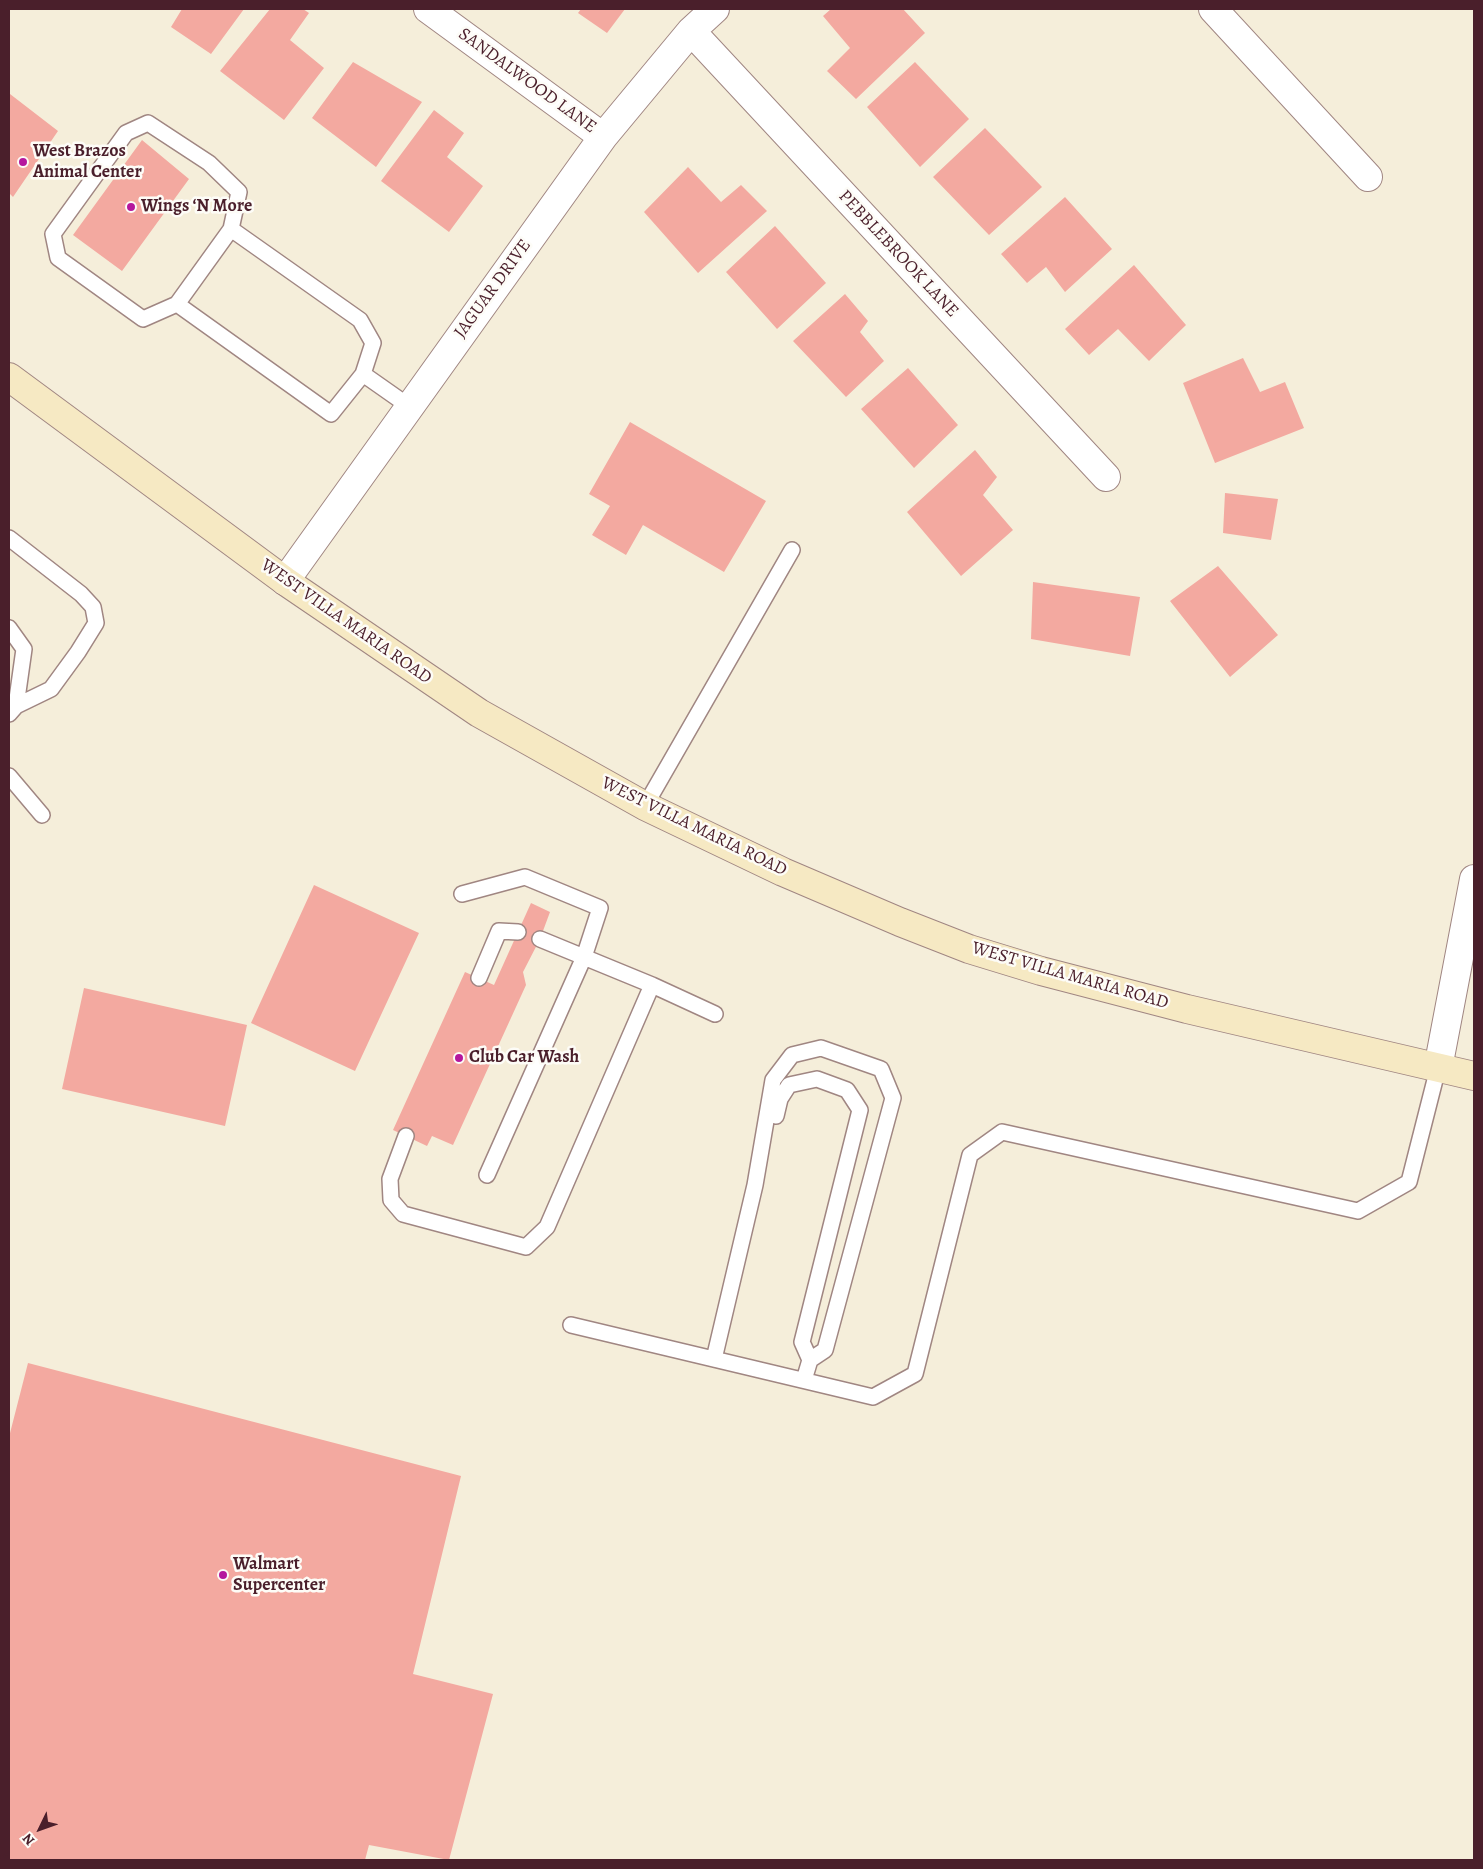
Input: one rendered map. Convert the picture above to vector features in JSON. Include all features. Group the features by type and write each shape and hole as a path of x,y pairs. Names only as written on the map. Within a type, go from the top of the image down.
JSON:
{"main road":[{"name":"WEST VILLA MARIA ROAD","path":"9,377 285,581 479,712 645,806 782,872 900,922 969,948 1040,971 1187,1009 1474,1076"}],"street":[{"name":"SANDALWOOD LANE","path":"428,9 603,136"},
{"name":"JAGUAR DRIVE","path":"285,581 603,136 691,31 715,9"},
{"path":"1213,9 1368,177"},
{"name":"PEBBLEBROOK LANE","path":"691,31 1106,477"},
{"path":"1438,1068 1474,879"}],"lane":[{"path":"148,123 210,164 239,192 231,229 177,304 143,320 58,258 53,234 126,133 148,123"},
{"path":"177,304 331,414 363,374 373,344 360,320 231,229"},
{"path":"363,374 410,407"},
{"path":"9,538 81,594 93,607 96,623 51,689 12,710"},
{"path":"645,806 792,550"},
{"path":"9,628 24,648 12,710"},
{"path":"9,776 42,814"},
{"path":"462,894 525,877 600,908 584,957 487,1175"},
{"path":"479,978 499,932 518,932"},
{"path":"540,939 652,984 714,1014"},
{"path":"406,1136 390,1179 391,1200 403,1214 526,1247 547,1227 652,984"},
{"path":"714,1359 755,1185 773,1080 792,1055 821,1048 881,1069 893,1098 825,1350 810,1360 804,1380"},
{"path":"571,1324 872,1397 915,1374 970,1155 1002,1132 1358,1211 1409,1182 1438,1068"},
{"path":"755,1185 766,1170 780,1098 789,1085 817,1079 847,1090 860,1110 802,1342 810,1360"}],"building":[{"path":"182,9 244,9 211,54 171,27"},
{"path":"270,9 303,9 309,13 290,40 324,68 284,120 220,71"},
{"path":"581,9 625,9 607,33 578,13"},
{"path":"831,9 903,9 925,33 856,99 827,71 850,48 823,16"},
{"path":"353,62 422,102 376,167 312,118"},
{"path":"915,62 969,119 920,167 867,107"},
{"name":"West Brazos Animal Center","path":"10,94 58,131 13,197 9,193"},
{"path":"434,110 464,133 447,157 483,186 449,232 381,181"},
{"path":"985,128 1042,187 989,235 933,177"},
{"name":"Wings ‘N More","path":"142,140 189,179 122,271 73,235"},
{"path":"688,167 721,202 741,185 767,211 698,273 644,212"},
{"path":"1065,197 1112,249 1065,292 1046,267 1027,283 1001,254"},
{"path":"775,226 826,283 777,329 726,272"},
{"path":"1134,265 1186,325 1149,361 1118,329 1089,355 1065,329"},
{"path":"845,294 868,321 860,332 884,361 846,397 793,341"},
{"path":"1243,358 1260,392 1285,382 1304,428 1215,463 1183,383"},
{"path":"908,368 958,425 914,468 861,409"},
{"path":"630,422 766,501 724,572 643,525 626,555 592,535 610,506 589,494"},
{"path":"975,450 997,477 983,495 1013,530 961,576 907,512"},
{"path":"1225,493 1278,499 1271,540 1223,533"},
{"path":"1218,566 1278,635 1230,677 1170,601"},
{"path":"1033,582 1140,597 1130,656 1031,639"},
{"path":"314,885 419,933 355,1071 251,1023"},
{"name":"Club Car Wash","path":"531,903 550,912 540,939 523,972 526,985 453,1145 432,1136 427,1146 393,1130 465,972 494,985"},
{"path":"84,988 247,1025 225,1126 62,1089"},
{"name":"Walmart Supercenter","path":"28,1363 461,1476 413,1674 493,1694 449,1860 369,1845 365,1860 9,1860 9,1437"}],"place":[{"name":"West Brazos Animal Center","path":"23,162"},
{"name":"Wings ‘N More","path":"131,207"},
{"name":"Club Car Wash","path":"459,1058"},
{"name":"Walmart Supercenter","path":"223,1575"}]}
